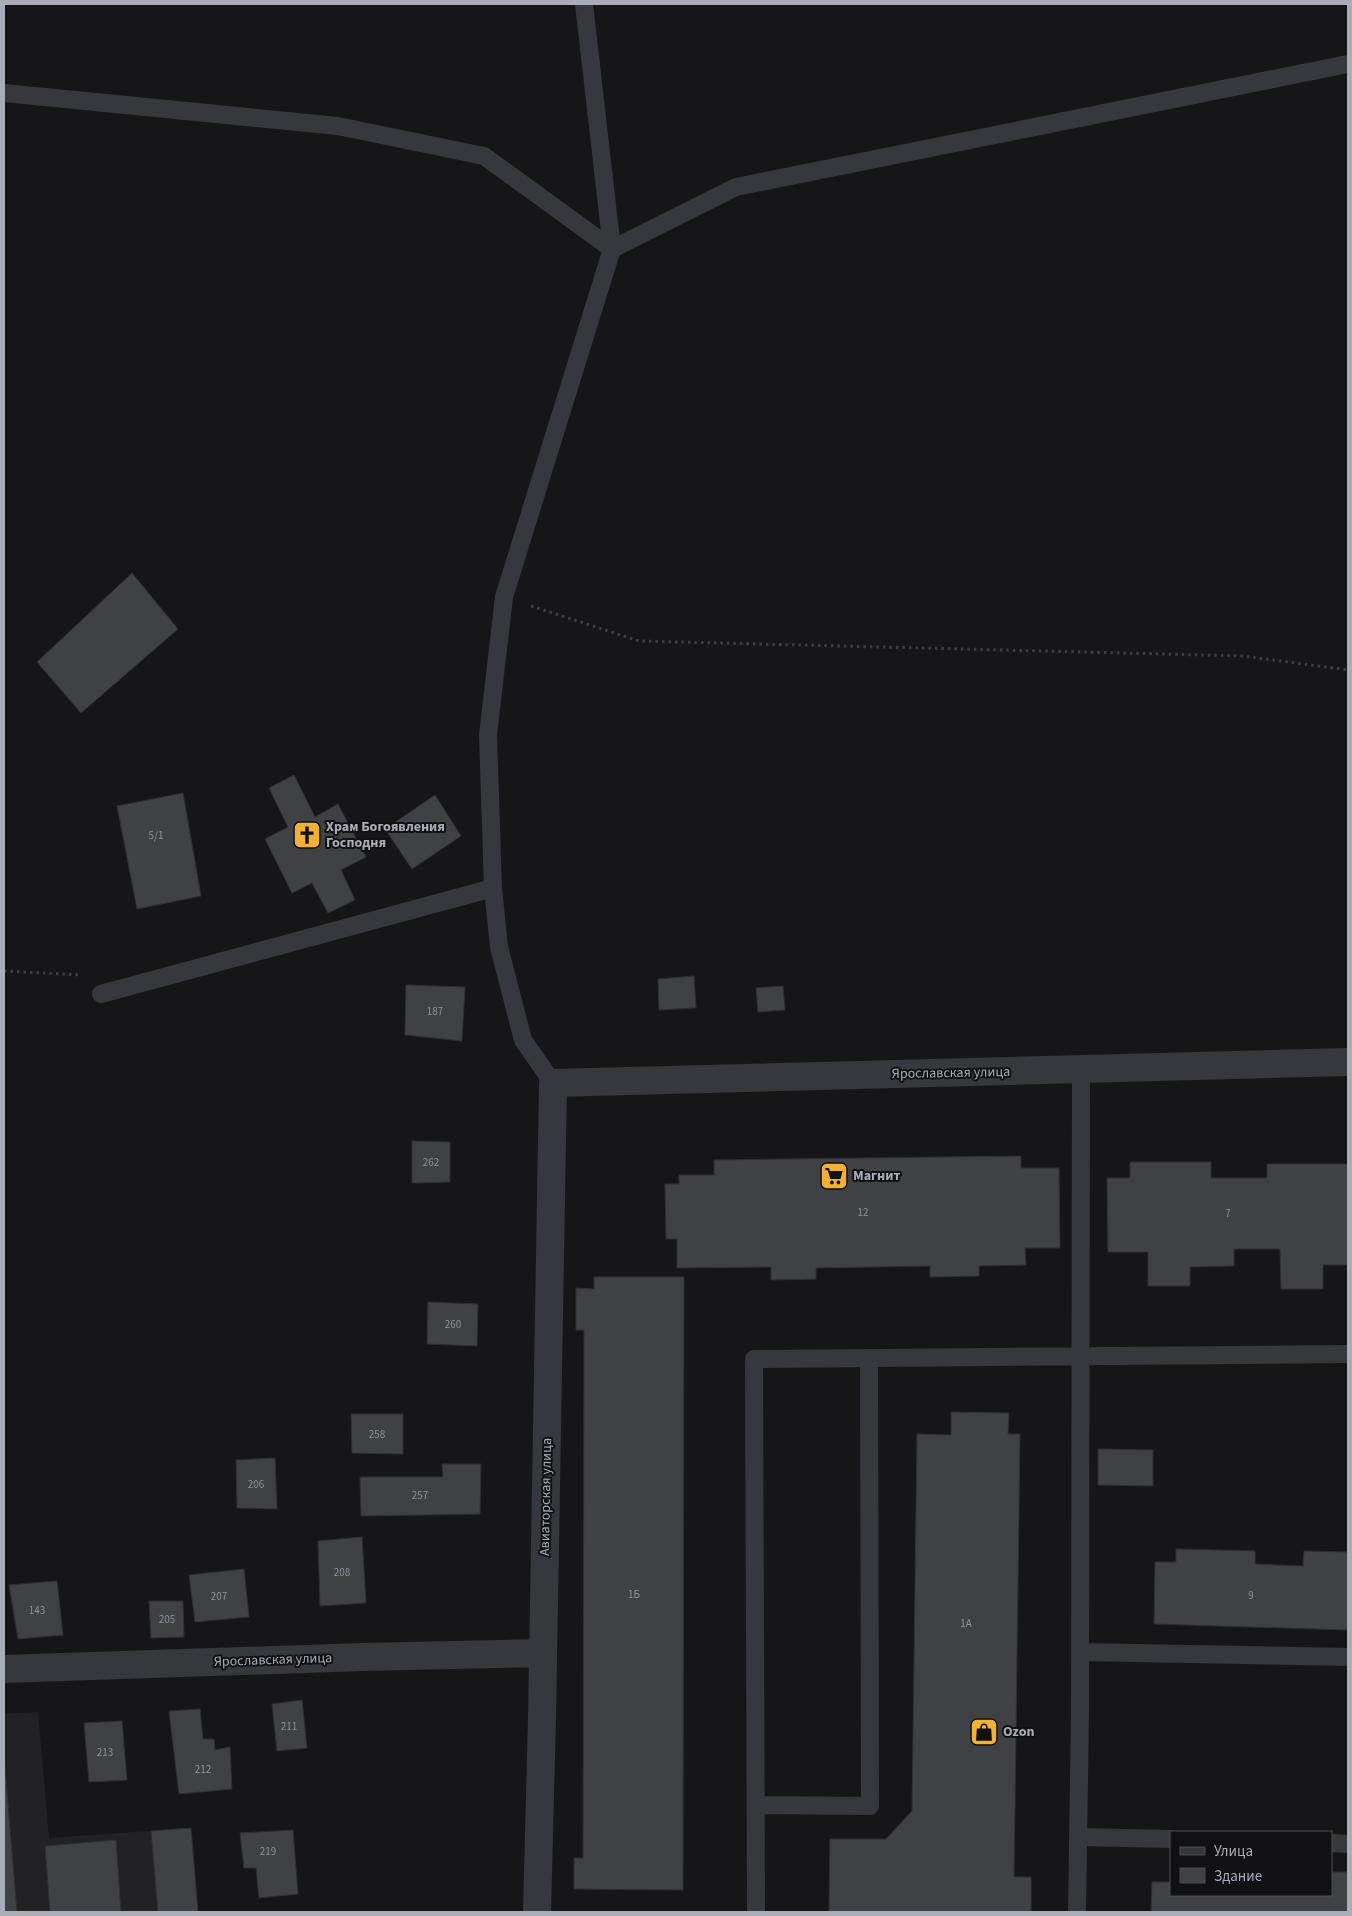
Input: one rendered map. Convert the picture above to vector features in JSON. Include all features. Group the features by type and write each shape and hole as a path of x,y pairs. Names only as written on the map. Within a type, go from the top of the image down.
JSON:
{"street":[{"name":"Ярославская улица","path":"553,1082 1348,1062"},
{"name":"Авиаторская улица","path":"537,1912 553,1082"},
{"name":"Ярославская улица","path":"4,1669 354,1657 543,1653"}],"lane":[{"path":"553,1082 523,1040 498,946 492,888 488,736 504,597 612,249 584,4"},
{"path":"612,249 736,188 1348,64"},
{"path":"4,93 338,126 484,156 612,249"},
{"path":"101,994 492,888"},
{"path":"1077,1912 1080,1652 1081,1070"},
{"path":"756,1912 754,1359 1348,1354"},
{"path":"756,1805 870,1806 869,1358"},
{"path":"1080,1652 1348,1657"},
{"path":"1078,1837 1170,1839"},
{"path":"1332,1843 1348,1844"}],"path":[{"path":"504,597 639,641 1243,656 1348,670"}],"shaded area":[{"path":"38,1712 49,1838 191,1828 198,1912 4,1912 4,1714"}],"building":[{"path":"132,573 178,629 81,713 37,662"},
{"name":"Храм Богоявления Господня","path":"294,775 315,817 338,804 366,857 341,870 355,900 328,913 312,883 292,893 265,839 288,827 269,788"},
{"path":"183,793 201,896 137,909 117,806"},
{"path":"435,795 461,836 412,869 385,829"},
{"path":"694,976 696,1008 659,1010 658,979"},
{"path":"406,985 465,987 462,1041 405,1035"},
{"path":"783,986 785,1010 758,1012 756,988"},
{"path":"412,1141 450,1142 450,1182 412,1183"},
{"path":"1021,1156 1021,1168 1059,1168 1060,1248 1025,1248 1026,1265 979,1266 979,1276 930,1277 930,1266 816,1268 816,1279 771,1280 771,1267 677,1268 677,1239 666,1239 665,1184 679,1184 679,1175 714,1175 714,1160"},
{"path":"1130,1162 1211,1162 1211,1178 1267,1178 1267,1164 1348,1164 1348,1265 1323,1265 1323,1289 1281,1289 1280,1249 1234,1249 1234,1266 1190,1267 1190,1286 1148,1286 1148,1252 1108,1252 1107,1178 1130,1178"},
{"path":"594,1277 684,1277 683,1890 574,1889 574,1858 583,1858 584,1330 576,1330 576,1288 594,1289"},
{"path":"428,1302 478,1304 477,1346 427,1344"},
{"path":"951,1412 1009,1413 1008,1434 1020,1434 1014,1877 1031,1877 1031,1912 829,1912 830,1839 886,1839 912,1811 917,1434 951,1435"},
{"path":"351,1414 403,1414 403,1454 352,1453"},
{"path":"1098,1449 1153,1450 1153,1486 1098,1485"},
{"path":"275,1458 277,1509 237,1508 236,1460"},
{"path":"442,1464 481,1464 480,1514 361,1516 360,1477 443,1477"},
{"path":"362,1537 366,1603 320,1606 318,1541"},
{"path":"1176,1549 1255,1551 1255,1564 1303,1566 1304,1551 1348,1552 1348,1630 1154,1624 1155,1562 1176,1562"},
{"path":"244,1569 249,1617 195,1622 189,1575"},
{"path":"57,1581 63,1635 18,1639 9,1585"},
{"path":"149,1601 183,1601 184,1637 151,1638"},
{"path":"302,1700 307,1748 277,1751 272,1704"},
{"path":"200,1709 203,1739 214,1739 215,1750 230,1747 232,1789 179,1794 169,1711"},
{"path":"122,1721 127,1780 89,1782 84,1723"},
{"path":"4,1755 17,1912 4,1912"},
{"path":"191,1828 198,1912 158,1912 151,1831"},
{"path":"293,1830 298,1894 259,1898 256,1868 244,1868 240,1833"},
{"path":"116,1840 121,1912 50,1912 45,1846"},
{"path":"1332,1872 1348,1872 1348,1912 1151,1912 1152,1882 1170,1882 1170,1896 1332,1896"}],"place":[{"name":"Храм Богоявления Господня","path":"307,835"},
{"name":"Магнит","path":"834,1176"},
{"name":"Ozon","path":"984,1732"}]}
